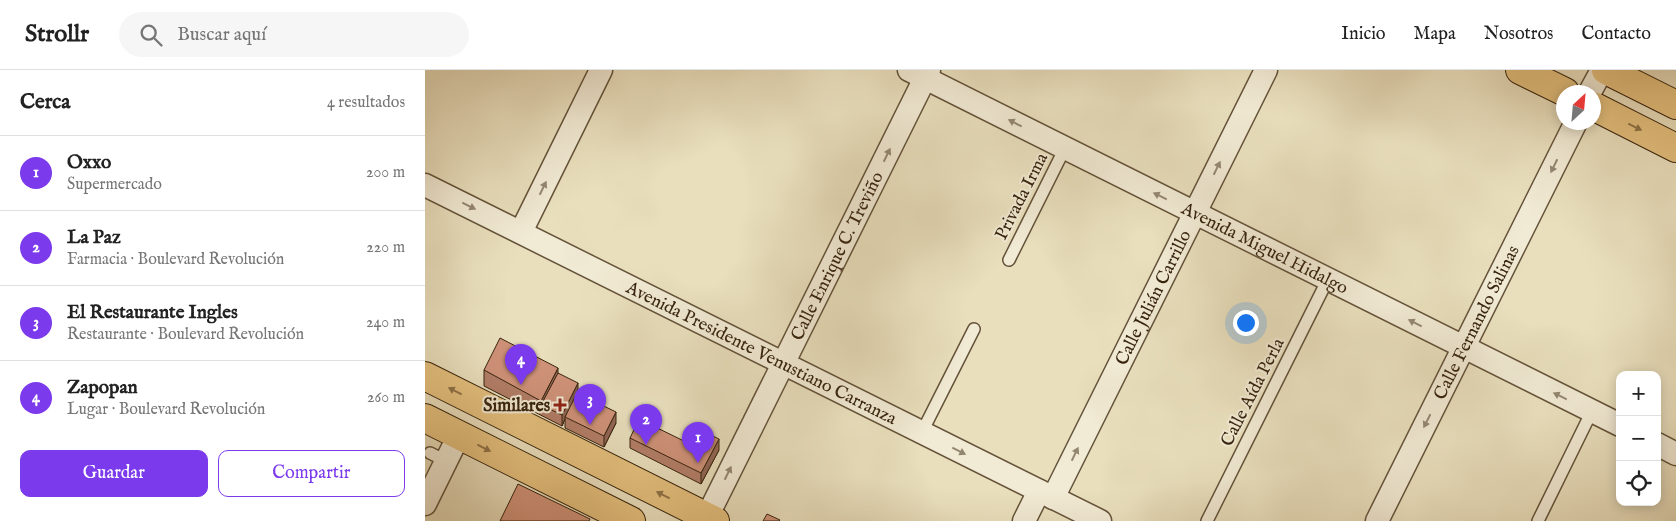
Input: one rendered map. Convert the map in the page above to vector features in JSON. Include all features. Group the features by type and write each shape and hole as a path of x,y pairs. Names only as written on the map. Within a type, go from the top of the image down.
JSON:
{"main road":[{"path":"1520,70 1556,88"},
{"path":"1606,70 1676,105"},
{"path":"1601,110 1676,148"},
{"path":"425,376 709,520"},
{"path":"425,418 631,521"}],"street":[{"path":"521,232 601,70"},
{"name":"Calle Julián Carrillo","path":"1024,521 1046,495 1195,213 1266,70"},
{"path":"1594,85 1602,70"},
{"name":"Avenida Miguel Hidalgo","path":"921,73 1065,148 1616,423"},
{"name":"Calle Enrique C. Treviño","path":"709,520 921,73"},
{"name":"Calle Fernando Salinas","path":"1377,521 1571,130"},
{"name":"Avenida Presidente Venustiano Carranza","path":"425,184 1100,521"},
{"path":"425,504 438,457 459,435"},
{"path":"1661,446 1676,454"}],"lane":[{"name":"Privada Irma","path":"1009,260 1065,148"},
{"name":"Calle Aída Perla","path":"1207,521 1328,280"},
{"path":"922,432 974,329"},
{"path":"1538,521 1592,411"}],"building":[{"path":"500,338 558,368 541,401 484,370"},
{"path":"558,373 578,383 562,415 541,405"},
{"path":"577,393 616,412 604,436 565,417"},
{"path":"639,419 688,443 696,428 719,439 701,473 630,438"},
{"path":"518,484 590,519 589,521 500,521"},
{"path":"767,514 780,520 763,521"}],"place":[{"name":"Zapopan","path":"521,385"},
{"name":"Similares","path":"560,405"},
{"name":"El Restaurante Ingles","path":"590,425"},
{"name":"La Paz","path":"646,445"},
{"name":"Oxxo","path":"698,463"}]}
